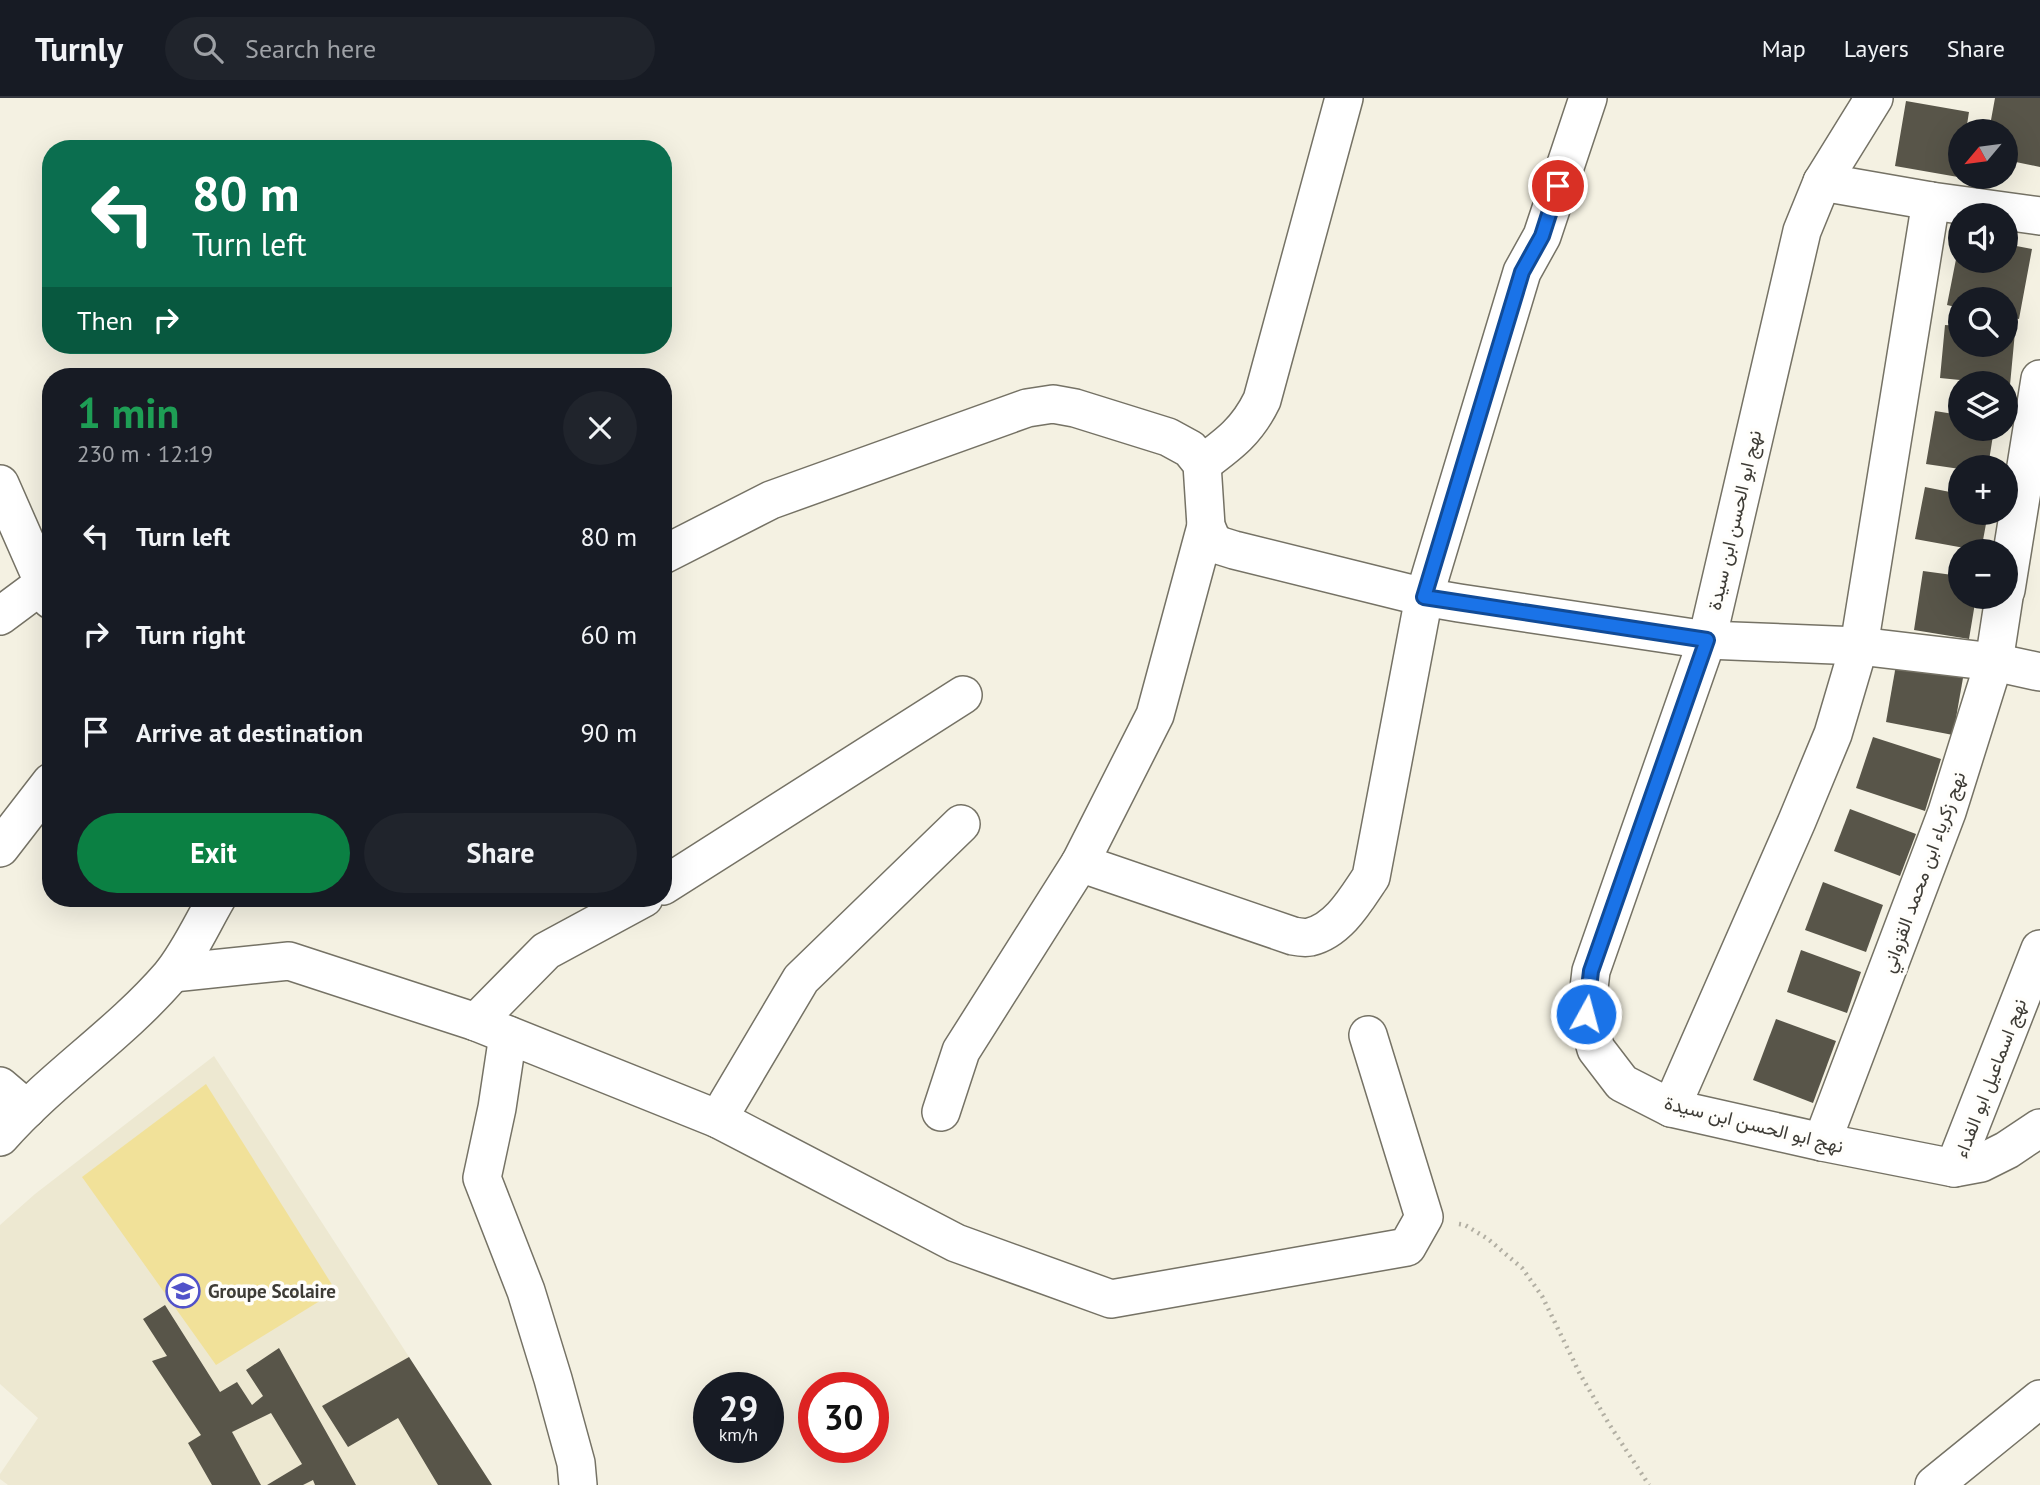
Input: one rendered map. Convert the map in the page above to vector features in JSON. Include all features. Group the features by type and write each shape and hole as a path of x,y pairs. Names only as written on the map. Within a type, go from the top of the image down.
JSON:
{"street":[{"path":"1202,464 1237,438 1253,419 1262,400 1344,98"},
{"path":"1080,863 1293,936 1310,937 1327,928 1350,909 1371,877 1424,597 1522,272 1542,236 1588,98"},
{"name":"نهج ابو الحسن ابن سيدة","path":"1874,98 1822,182 1802,231 1707,640 1591,971 1586,1014 1596,1049 1622,1083 1671,1108 1954,1168 1981,1163 2040,1128"},
{"path":"1822,182 2040,216"},
{"path":"1671,1108 1833,734 1858,646 1931,201"},
{"path":"2014,539 2040,379"},
{"path":"672,550 771,500 1027,408 1053,404 1075,408 1142,429 1190,449 1202,464 1206,526 1155,715 1080,863 961,1051 941,1112"},
{"path":"0,484 42,581"},
{"path":"1206,526 1211,538 1218,545 1424,597 1707,640 1858,646 1994,662 2040,672"},
{"path":"0,616 42,595"},
{"name":"نهج زكرياء ابن محمد القزواني","path":"1822,1142 1947,812 1994,662 2002,609"},
{"path":"672,880 963,695"},
{"path":"0,848 42,794"},
{"path":"718,1119 801,979 961,824"},
{"path":"0,1137 13,1098 134,1015 173,973 212,907"},
{"path":"578,1485 576,1464 526,1292 482,1178 497,1108 492,1028 546,951 627,907"},
{"path":"173,973 289,961 492,1028 718,1119 956,1243 1111,1299 1407,1247 1424,1217 1368,1035"},
{"name":"نهج اسماعيل ابو الفداء","path":"1954,1168 2038,963"},
{"path":"1934,1485 2032,1419"}],"path":[{"path":"1424,1217 1465,1225 1488,1239 1522,1268 1542,1296 1580,1374 1609,1424 1649,1485"}],"shaded area":[{"name":"Groupe Scolaire","path":"214,1056 492,1485 8,1485 0,1479 0,1474 38,1418 0,1384 0,1225 35,1194"},
{"path":"206,1084 336,1291 216,1365 82,1177"}],"building":[{"path":"1995,98 2040,98 2040,167 2018,162 2018,119 1991,119"},
{"path":"1906,101 1969,112 1968,119 1948,119 1948,175 1895,166"},
{"path":"2018,246 2032,249 2019,319 2018,287 1951,287 1953,273 2018,273"},
{"path":"1945,325 1948,325 1948,357 2013,357 2011,371 1948,371 1948,379 1940,378"},
{"path":"1935,411 1948,413 1948,441 1992,441 1990,455 1948,455 1948,467 1926,464"},
{"path":"1925,487 1948,492 1948,525 1986,525 1983,539 1948,539 1948,545 1915,539"},
{"path":"1923,571 1948,574 1948,609 1974,609 1969,639 1914,630"},
{"path":"1896,665 1963,678 1953,735 1886,722"},
{"path":"1873,737 1941,759 1925,811 1856,788"},
{"path":"1850,809 1916,834 1900,876 1834,851"},
{"path":"1823,882 1883,905 1866,952 1805,930"},
{"path":"1801,950 1861,972 1847,1013 1787,992"},
{"path":"1776,1019 1836,1041 1813,1103 1753,1080"},
{"path":"165,1305 220,1392 237,1382 252,1405 263,1396 246,1370 279,1348 356,1485 315,1485 313,1480 303,1485 267,1485 302,1464 271,1413 232,1432 261,1485 212,1485 188,1443 201,1435 152,1361 167,1356 143,1319"},
{"path":"409,1357 492,1485 438,1485 398,1418 348,1447 322,1406"}],"place":[{"name":"Groupe Scolaire","path":"183,1291"}],"route":[{"path":"1558,186 1542,236 1522,272 1424,597 1707,640 1591,971 1586,1014"}]}
